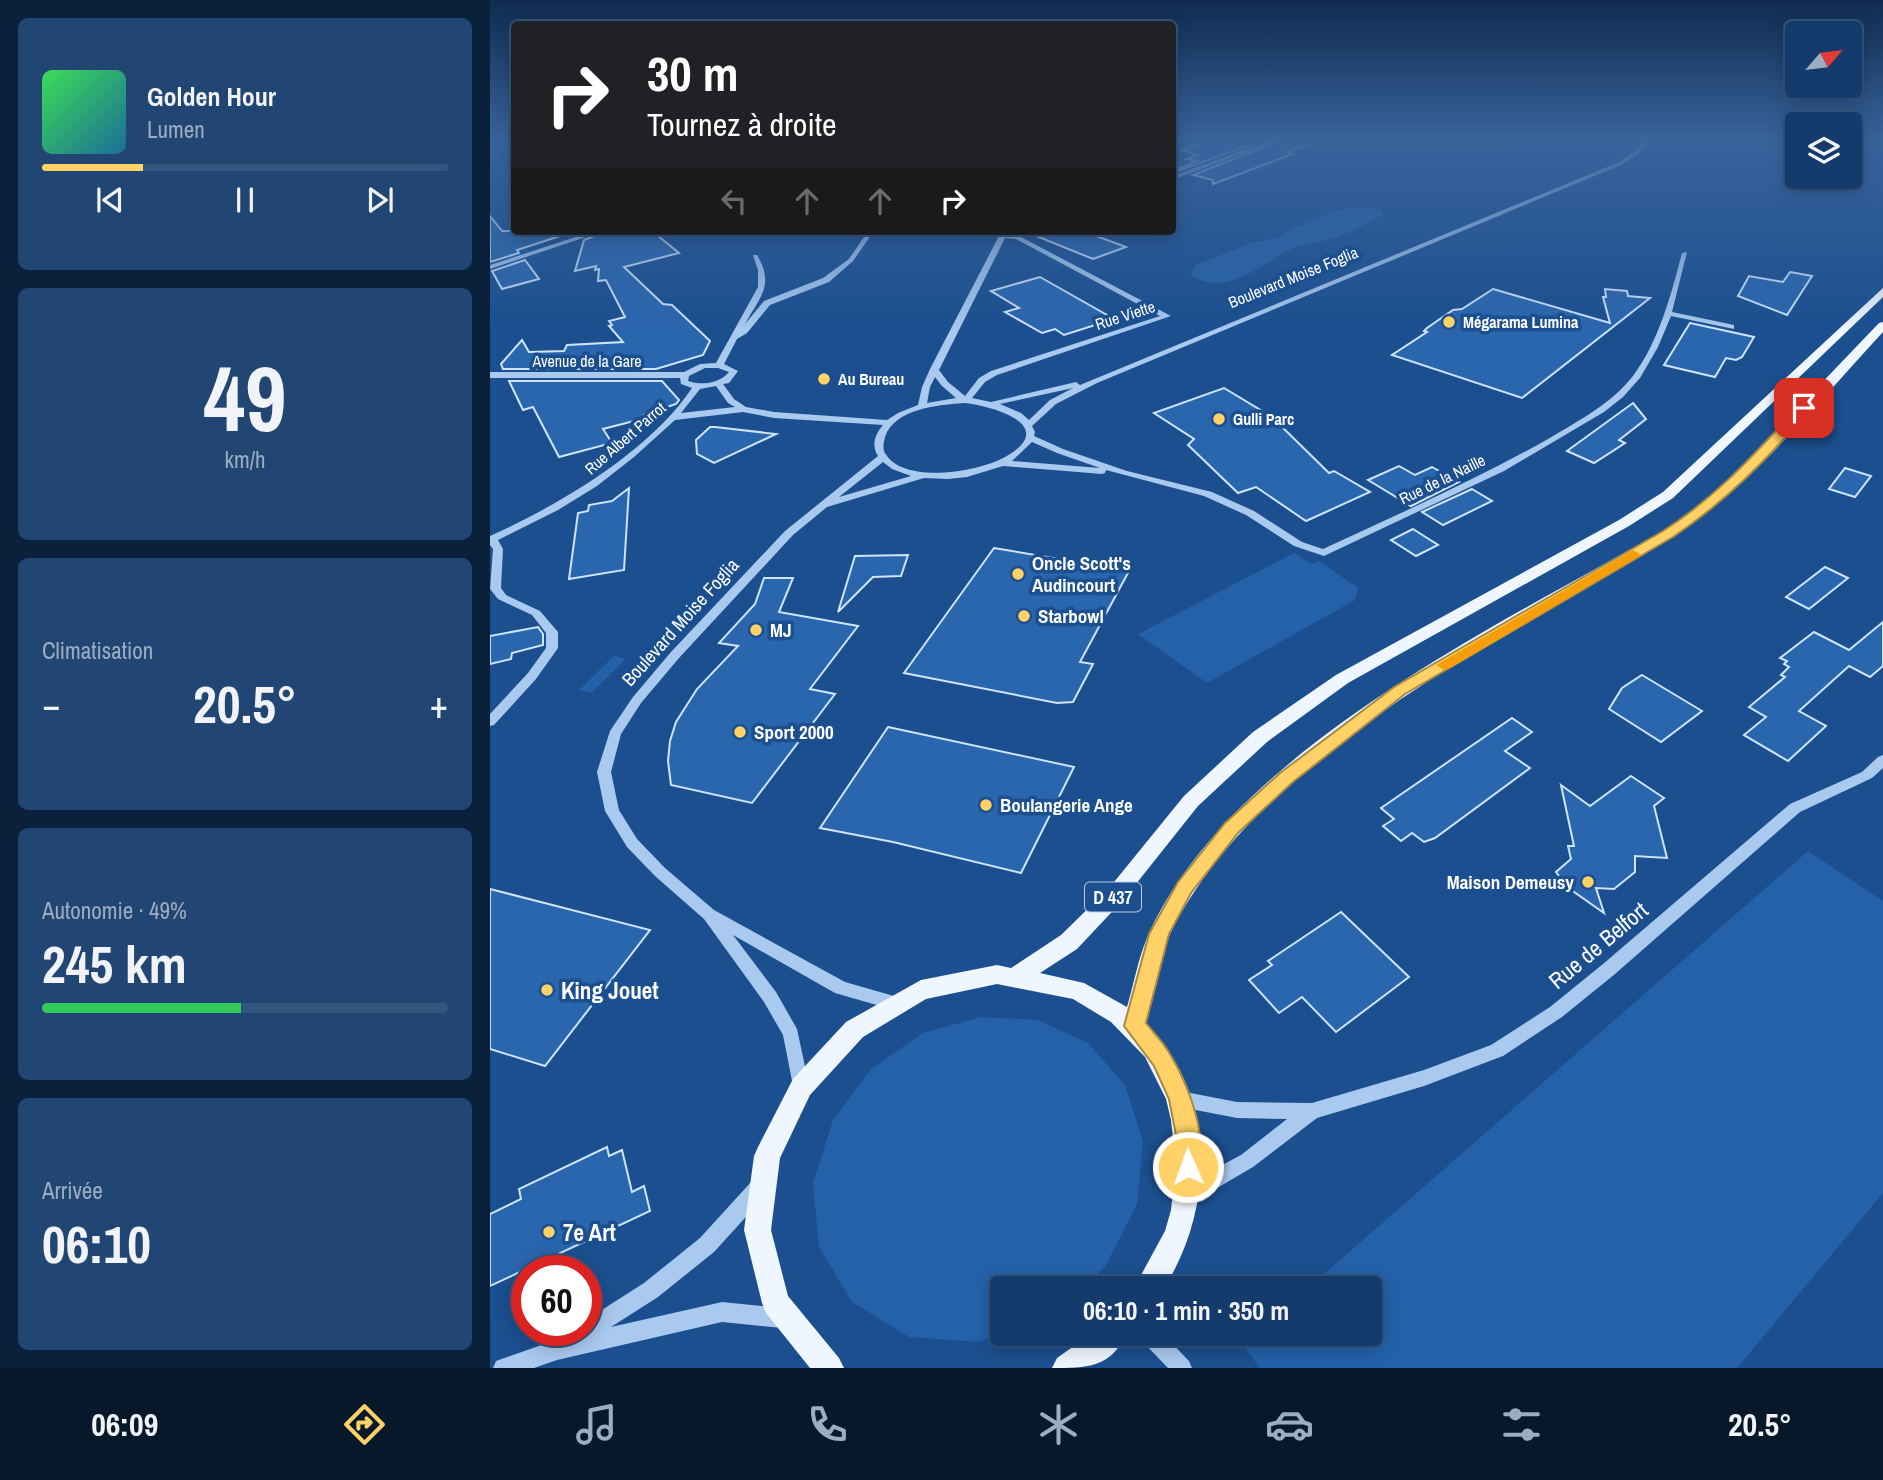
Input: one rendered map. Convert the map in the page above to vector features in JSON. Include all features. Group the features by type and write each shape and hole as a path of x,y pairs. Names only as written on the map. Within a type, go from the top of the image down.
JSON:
{"main road":[{"name":"D 437","path":"1017,976 1069,942 1117,893 1191,801 1260,737 1342,679 1624,523 1668,495 1883,291"},
{"name":"D 437","path":"1135,1026 1159,934 1185,887 1232,828 1286,777 1399,690 1668,534 1701,512 1729,488 1883,325"},
{"path":"829,1368 806,1349 782,1318 759,1255 758,1189 774,1134 800,1085 828,1052 859,1025 894,1003 934,986 976,977 1017,976 1060,984 1100,1000 1135,1026 1161,1059 1180,1099 1189,1140 1188,1194 1170,1252 1155,1276"},
{"path":"1067,1368 1099,1346"}],"street":[{"name":"Boulevard Moise Foglia","path":"1028,425 1053,402 1094,381 1526,202"},
{"path":"490,267 589,235"},
{"path":"732,339 744,331 767,303 826,281 851,260 868,235"},
{"name":"Rue Viette","path":"922,407 926,387 934,369 1003,235"},
{"name":"Rue Viette","path":"965,400 982,380 994,373 1167,316 1017,237 1008,235"},
{"name":"Rue de la Naille","path":"1124,473 1208,494 1250,513 1298,544 1324,553 1520,459 1609,406 1636,376 1670,314 1685,253"},
{"path":"685,375 683,379 686,384 697,387 719,384 734,374 731,368 719,365 762,287 762,270 755,256"},
{"path":"1670,314 1731,327"},
{"name":"Avenue de la Gare","path":"490,375 685,375 702,366 719,365"},
{"path":"934,369 945,384 965,400"},
{"name":"Boulevard Moise Foglia","path":"993,403 1094,381"},
{"path":"719,384 731,401 743,409"},
{"name":"Rue Albert Parrot","path":"491,540 570,502 612,473 684,407 697,387"},
{"path":"965,400 993,403 1021,416 1028,425 1029,437 1015,455 1002,463 964,474 923,475 901,469 883,457 878,448 880,435 889,423 922,407 965,400"},
{"path":"674,417 743,409 774,415 889,423"},
{"path":"1029,437 1060,451 1124,473"},
{"name":"Boulevard Moise Foglia","path":"883,457 789,533 675,655 637,700 615,734 604,772 612,811 632,843 660,872 709,914 842,988 894,1003"},
{"path":"1002,463 1124,473"},
{"name":"Boulevard Moise Foglia","path":"821,506 923,475"},
{"path":"490,722 532,676 552,648 552,632 536,613 502,597 495,587 498,549 491,540"},
{"name":"Rue de Belfort","path":"1180,1099 1237,1110 1312,1111 1424,1078 1497,1051 1556,1012 1609,970 1795,808 1867,775 1883,761"},
{"name":"Boulevard Moise Foglia","path":"709,914 771,997 791,1034 800,1085"},
{"name":"Rue de Belfort","path":"1188,1194 1247,1161 1312,1111"},
{"path":"557,1350 651,1290 707,1245 758,1189"},
{"path":"503,1368 557,1350 722,1312 782,1318"},
{"path":"1161,1346 1182,1368"}],"shaded area":[{"path":"1363,207 1381,210 1382,215 1338,237 1296,247 1232,281 1205,282 1191,275 1195,265 1254,242 1277,239 1292,229 1338,210"},
{"path":"1294,553 1312,564 1319,561 1358,588 1355,600 1207,683 1138,634"},
{"path":"614,656 626,659 591,693 579,690"},
{"path":"1808,851 1883,901 1883,1193 1737,1368 1260,1368 1244,1346 1382,1346 1382,1276 1322,1276"},
{"path":"981,1017 1038,1020 1088,1043 1125,1085 1143,1141 1137,1204 1105,1267 1095,1276 990,1276 990,1338 979,1342 909,1337 852,1302 819,1247 813,1183 833,1120 871,1069 923,1033"}],"building":[{"path":"490,216 502,231 511,231 511,235 560,235 517,250 519,253 490,262"},
{"path":"597,235 657,235 679,253 624,267 663,304 672,305 710,341 703,355 656,369 503,369 501,364 522,340 529,352 564,351 567,345 623,342 609,326 612,325 609,321 625,317 606,280 598,281 599,269 595,270 596,266 575,271 584,240"},
{"path":"1034,235 1094,235 1126,247 1093,259"},
{"path":"525,260 539,279 502,289 492,271"},
{"path":"1790,272 1812,276 1787,315 1738,296 1749,276 1783,282"},
{"path":"1040,277 1114,319 1064,335 1055,329 1042,333 1005,312 1019,308 991,291"},
{"path":"1493,289 1610,323 1603,297 1606,297 1605,289 1627,291 1628,296 1650,298 1522,398 1392,355 1427,332 1424,331 1453,310 1462,309"},
{"path":"1690,323 1754,337 1742,357 1736,360 1726,358 1715,377 1664,365"},
{"path":"509,381 662,381 679,400 676,404 644,415 646,418 603,429 612,443 559,457 533,407 523,410"},
{"path":"1224,388 1272,417 1329,473 1334,471 1370,492 1306,521 1256,487 1238,493 1188,445 1194,439 1154,413"},
{"path":"1633,403 1646,419 1619,440 1625,443 1594,463 1567,451"},
{"path":"710,427 776,434 714,463 697,454 696,440"},
{"path":"1399,466 1415,475 1432,467 1459,482 1411,506 1368,480"},
{"path":"1845,468 1871,476 1855,497 1829,489"},
{"path":"629,488 624,570 569,579 578,513 588,511 589,505 612,501"},
{"path":"1472,489 1492,501 1443,525 1422,512"},
{"path":"1413,529 1438,545 1416,556 1391,540"},
{"name":"Starbowl","path":"994,548 1129,571 1080,662 1093,664 1073,702 1057,703 904,673"},
{"path":"908,555 901,576 873,577 838,612 855,556"},
{"path":"1825,567 1848,578 1809,609 1786,597"},
{"name":"Sport 2000","path":"764,578 793,578 779,612 858,626 810,689 835,694 752,803 671,785 668,761 676,722 697,689 738,646 719,643 755,604"},
{"path":"1883,622 1883,666 1870,677 1849,666 1799,711 1826,726 1788,761 1744,735 1766,717 1749,707 1785,677 1781,675 1789,667 1784,664 1787,661 1780,658 1814,632 1849,650"},
{"path":"538,627 543,634 543,645 512,653 511,659 490,664 490,636"},
{"path":"1642,675 1702,711 1661,742 1609,709 1622,688"},
{"path":"1512,718 1532,732 1505,751 1530,768 1435,838 1424,842 1412,833 1401,841 1383,826 1394,819 1381,808"},
{"name":"Boulangerie Ange","path":"888,727 1074,767 1021,873 893,842 820,828"},
{"path":"1631,776 1664,798 1654,806 1667,858 1635,856 1635,872 1614,889 1596,888 1604,913 1567,887 1556,872 1571,859 1568,846 1574,846 1561,785 1590,806"},
{"name":"King Jouet","path":"490,889 650,930 545,1066 490,1049"},
{"path":"1341,912 1409,977 1336,1032 1302,997 1279,1013 1249,980 1272,965 1268,961"},
{"name":"7e Art","path":"607,1147 609,1156 622,1150 632,1192 644,1186 650,1211 556,1255 511,1255 511,1276 490,1286 490,1214 521,1199 519,1189"}],"slow traffic":[{"path":"1444,665 1633,554"}],"place":[{"name":"Mégarama Lumina","path":"1449,322"},
{"name":"Au Bureau","path":"824,379"},
{"name":"Gulli Parc","path":"1219,419"},
{"name":"Oncle Scott's Audincourt","path":"1018,574"},
{"name":"Starbowl","path":"1024,616"},
{"name":"MJ","path":"756,630"},
{"name":"Sport 2000","path":"740,732"},
{"name":"Boulangerie Ange","path":"986,805"},
{"name":"Maison Demeusy","path":"1588,882"},
{"name":"King Jouet","path":"547,990"},
{"name":"7e Art","path":"549,1232"}],"route":[{"path":"1188,1167 1189,1140 1180,1099 1161,1059 1135,1026 1159,934 1185,887 1232,828 1286,777 1399,690 1668,534 1701,512 1729,488 1804,408"}]}
